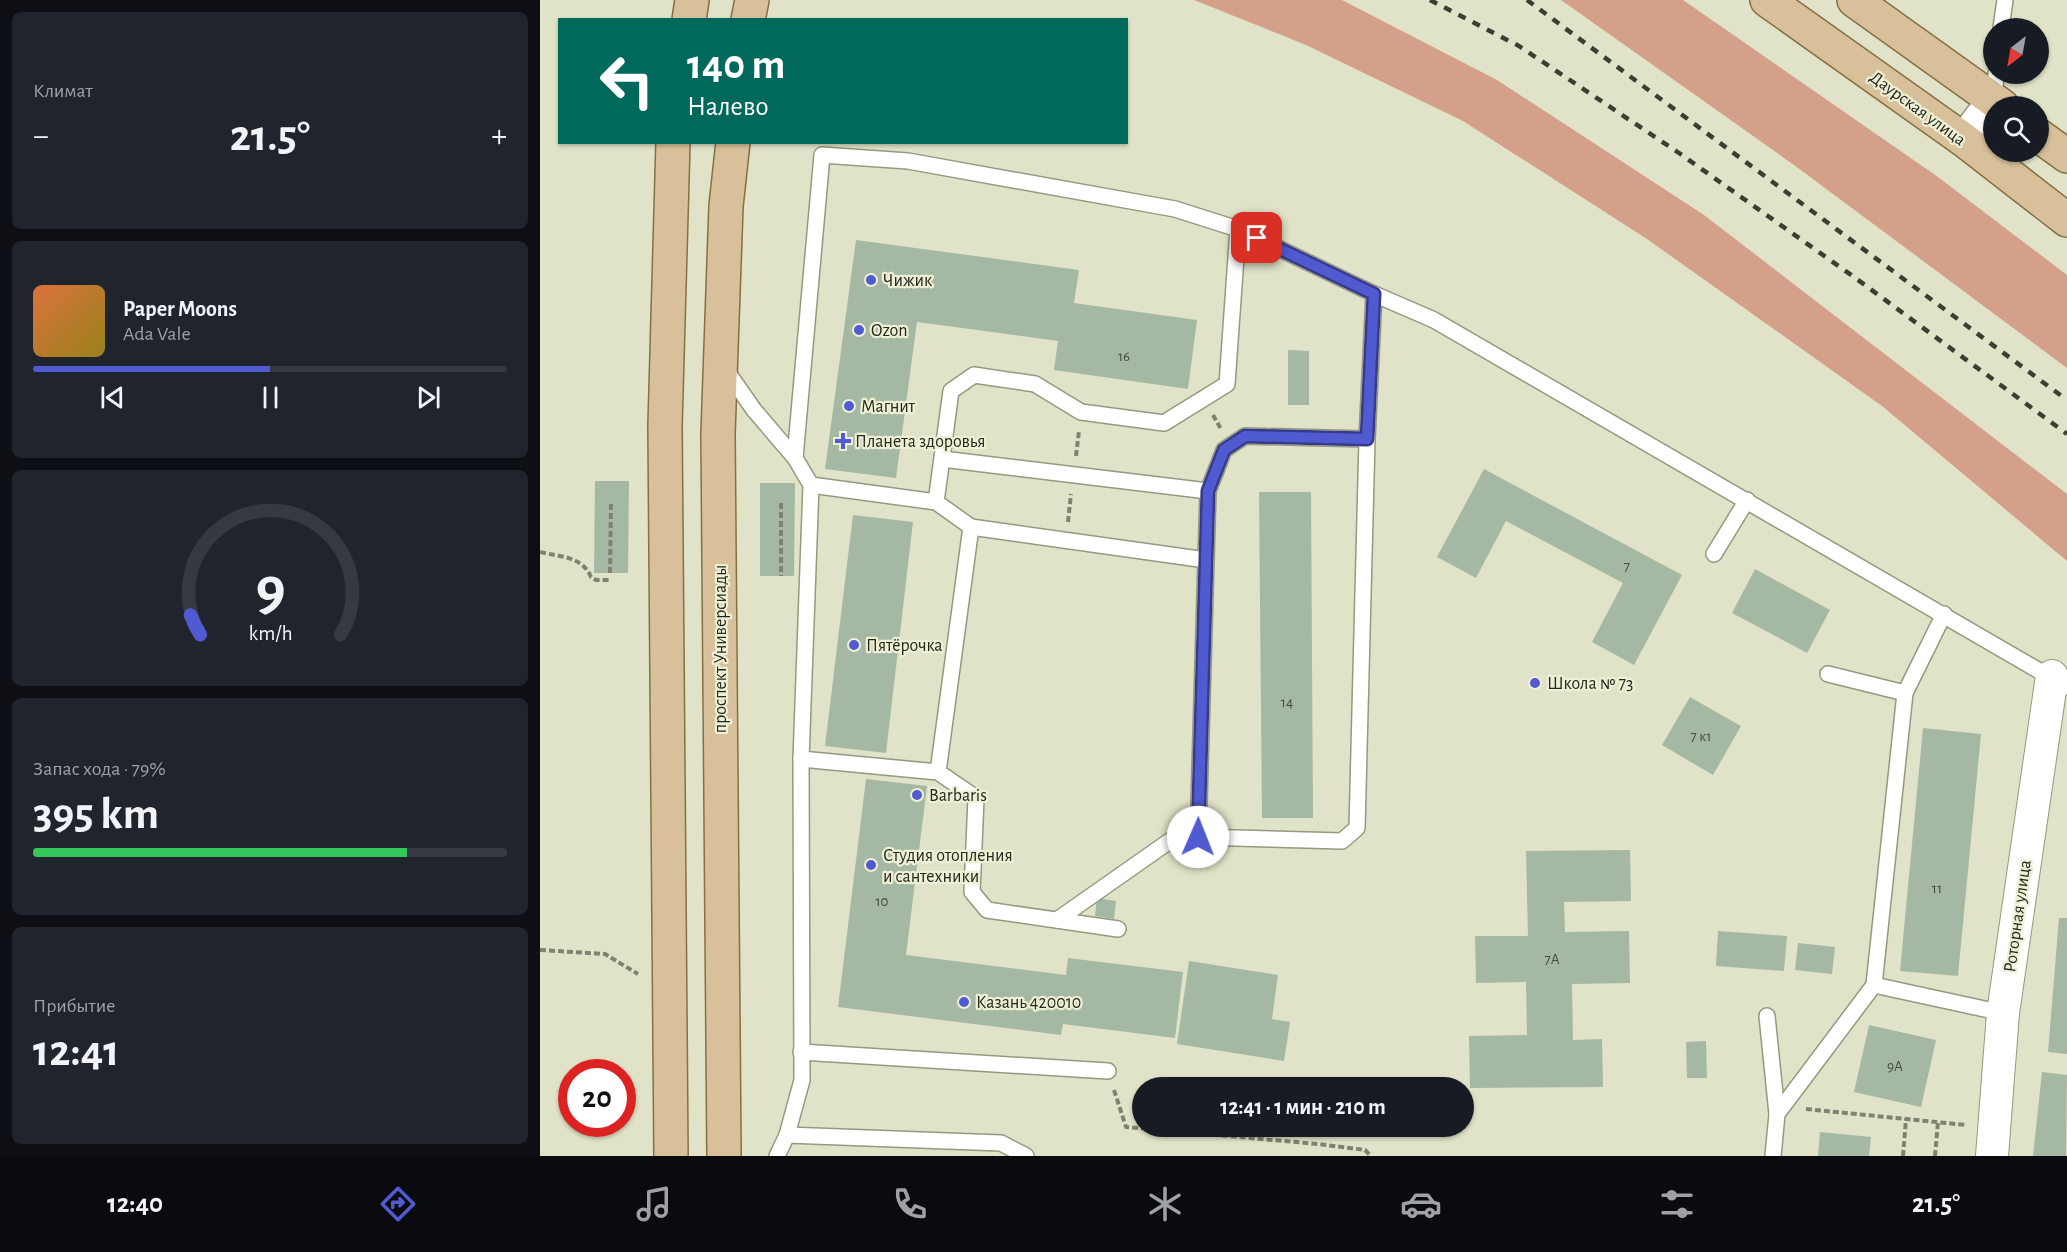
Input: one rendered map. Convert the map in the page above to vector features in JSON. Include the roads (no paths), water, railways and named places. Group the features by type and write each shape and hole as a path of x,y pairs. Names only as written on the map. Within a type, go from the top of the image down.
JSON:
{"main road":[{"path":"689,18 692,0"},
{"path":"748,18 752,0"},
{"name":"Даурская улица","path":"1767,0 1964,140 2067,220"},
{"path":"1854,0 1997,94 1964,140"},
{"path":"2049,143 2067,156"},
{"path":"671,1156 665,426 673,144"},
{"name":"проспект Универсиады","path":"724,1156 718,446 726,206 733,144"}],"street":[{"name":"Роторная улица","path":"1993,1142 2003,1012 2059,681"}],"lane":[{"path":"2002,18 2005,0"},
{"path":"795,458 822,155 908,161 1175,209 1238,229 1434,320 2059,681"},
{"path":"936,502 951,391 974,375 1035,384 1081,412 1164,423 1227,384 1238,229"},
{"path":"1057,920 1170,840 1198,837 1342,841 1357,828 1367,439 1374,294"},
{"path":"721,362 754,410 795,458 811,485 801,759 802,1080 787,1135 777,1156"},
{"path":"1198,837 1208,491 1224,450 1245,436 1367,439"},
{"path":"942,459 1208,491"},
{"path":"811,485 936,502 971,527 1206,560"},
{"path":"1714,554 1748,500"},
{"path":"939,772 971,527"},
{"path":"1780,1110 1874,985 1905,693 1944,614"},
{"path":"1828,674 1905,693"},
{"path":"801,759 939,772 976,798 972,891 987,910 1118,929"},
{"path":"1874,985 2003,1012"},
{"path":"1767,1016 1780,1110 1773,1156"},
{"path":"801,1052 1108,1071"},
{"path":"787,1135 1001,1143 1026,1156"}],"railway":[{"path":"1430,0 1519,46 1679,153 1854,277 2067,434"},
{"path":"1527,0 2067,400"}],"place":[{"name":"Чижик","path":"871,280"},
{"name":"Ozon","path":"859,330"},
{"name":"Магнит","path":"849,406"},
{"name":"Планета здоровья","path":"843,441"},
{"name":"Пятёрочка","path":"854,645"},
{"name":"Школа № 73","path":"1535,683"},
{"name":"Barbaris","path":"917,795"},
{"name":"Студия отопления и сантехники","path":"871,865"},
{"name":"Казань 420010","path":"964,1002"}]}
